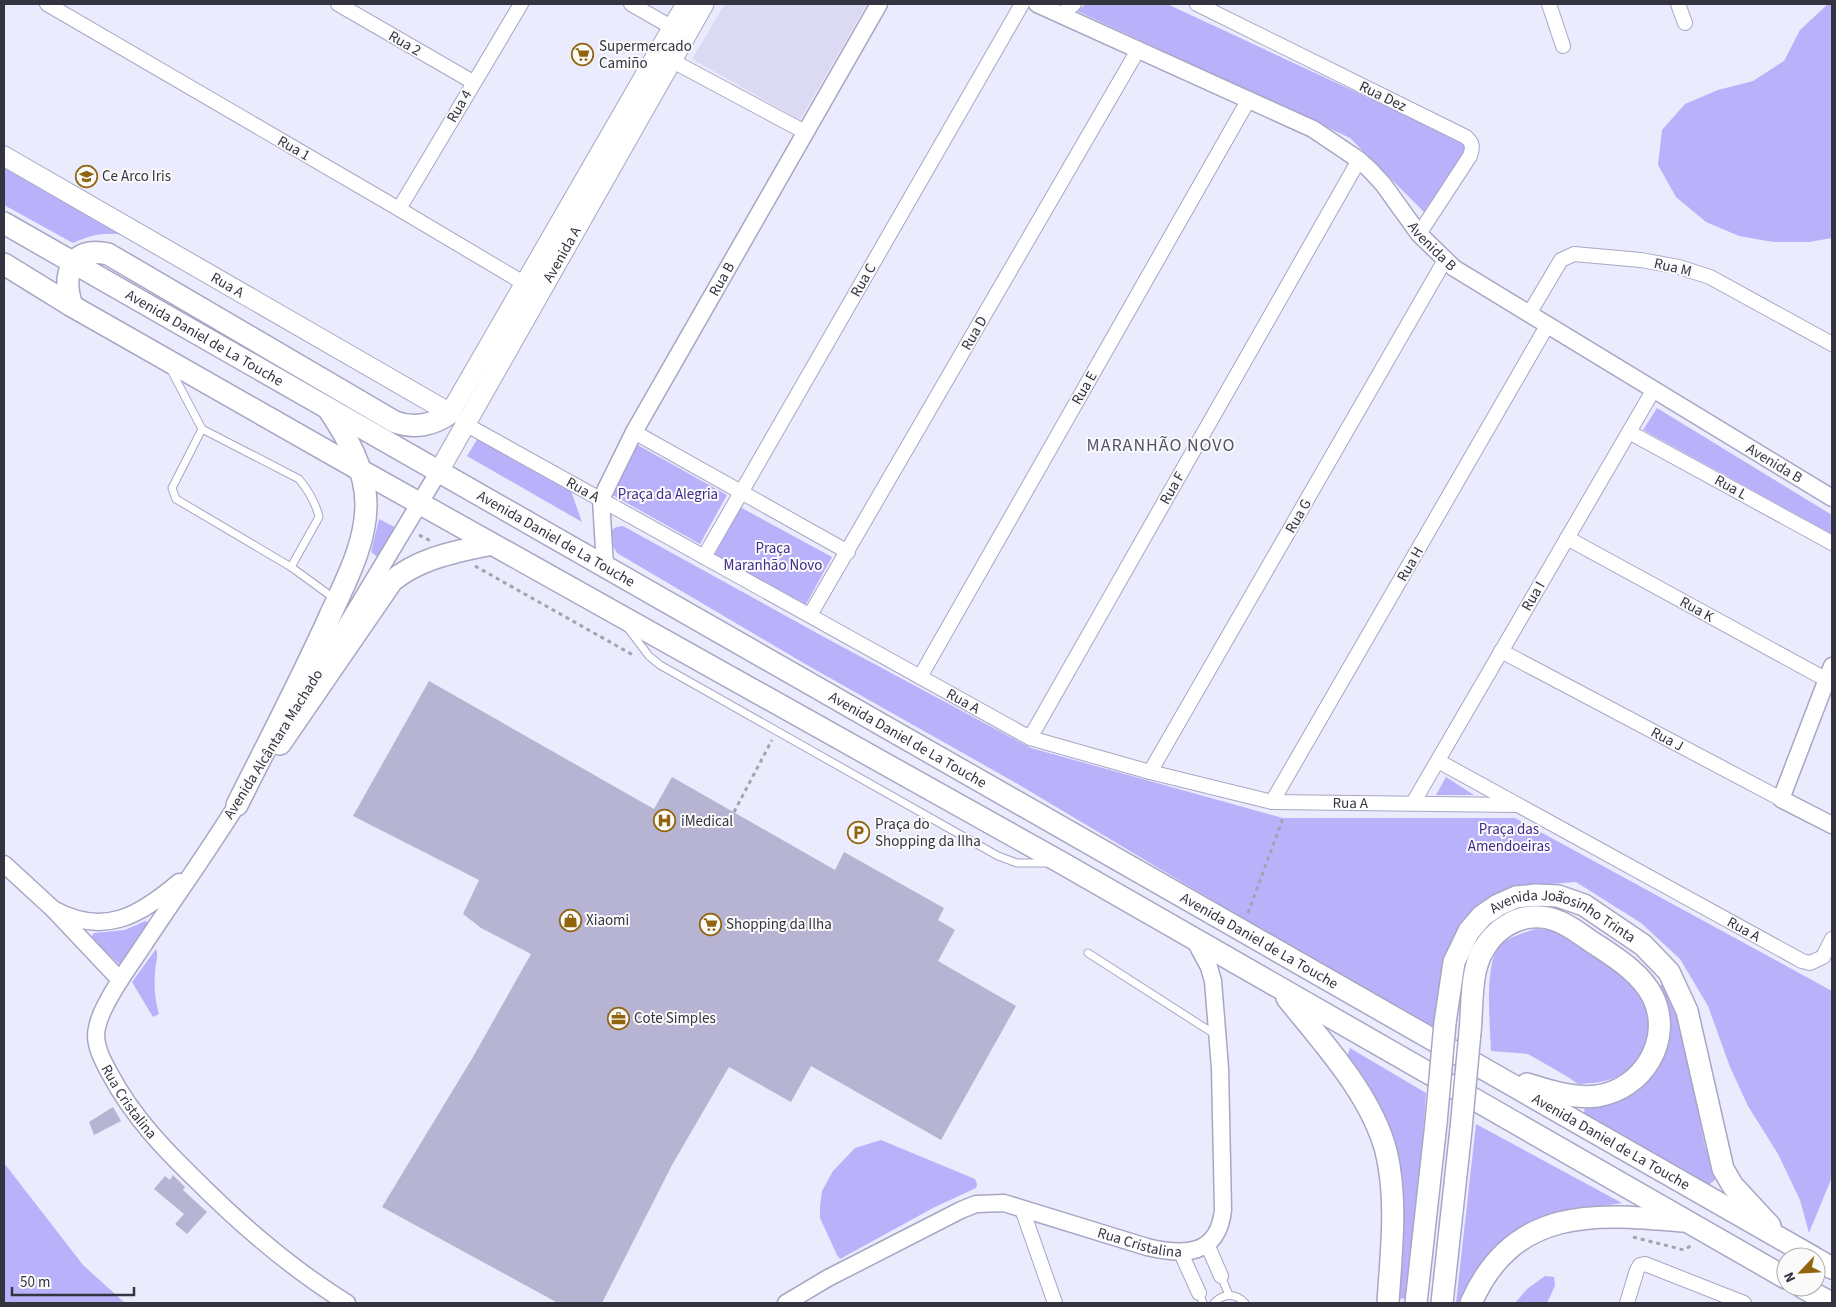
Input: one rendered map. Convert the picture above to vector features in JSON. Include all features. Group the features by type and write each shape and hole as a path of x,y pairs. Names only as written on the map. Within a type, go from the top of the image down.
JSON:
{"main road":[{"name":"Avenida A","path":"679,32 686,4"},
{"name":"Avenida A","path":"439,471 458,419 679,32 704,4"},
{"name":"Rua A","path":"4,156 458,419"},
{"name":"Avenida Daniel de La Touche","path":"4,223 1795,1247"},
{"path":"72,306 67,280 74,262 79,257 92,251 108,254 386,418 400,424 417,426 458,419"},
{"name":"Avenida Daniel de La Touche","path":"4,264 72,306 360,470 1062,863 1776,1272"},
{"path":"237,805 309,662 350,572 362,536 366,504 360,470 341,429 326,406"},
{"path":"386,418 439,471"},
{"path":"237,805 392,581 410,568 432,559 491,544"},
{"name":"Avenida Joãosinho Trinta","path":"1416,1303 1445,1023 1454,962 1469,931 1482,916 1498,905 1516,897 1536,895 1558,896 1584,905 1643,945 1669,972 1687,1012 1722,1169 1734,1186 1784,1241"},
{"name":"Avenida Joãosinho Trinta","path":"1442,1303 1476,969 1482,952 1490,939 1499,930 1512,922 1525,918 1538,917 1560,922 1613,956 1636,974 1652,995 1659,1011 1659,1040 1653,1055 1635,1079 1624,1087 1598,1095 1568,1095 1490,1072"},
{"path":"1279,989 1332,1054 1352,1082 1369,1112 1385,1150 1390,1174 1393,1214 1388,1303"},
{"path":"1471,1303 1486,1275 1503,1255 1519,1242 1558,1222 1580,1218 1617,1216 1688,1222"}],"street":[{"name":"Rua 1","path":"47,4 399,209 532,289"},
{"name":"Rua 2","path":"338,4 473,82"},
{"name":"Rua 4","path":"399,209 521,4"},
{"path":"631,4 679,32"},
{"name":"Rua B","path":"605,566 601,499 634,432 879,4"},
{"name":"Rua C","path":"704,557 1022,4"},
{"name":"Avenida B","path":"1037,4 1313,129 1359,160 1383,184 1419,234 1454,268 1832,498"},
{"path":"1061,15 1074,4"},
{"name":"Rua Dez","path":"1197,4 1466,137 1471,142 1473,148 1470,156 1419,234"},
{"path":"1548,4 1563,46"},
{"path":"1678,4 1684,23"},
{"name":"Rua D","path":"810,615 1138,50"},
{"path":"665,57 805,132"},
{"name":"Rua E","path":"920,676 1249,99"},
{"name":"Rua F","path":"1030,738 1359,160"},
{"name":"Rua M","path":"1529,314 1561,260 1567,256 1574,254 1631,259 1678,267 1710,277 1832,344"},
{"name":"Rua G","path":"1150,772 1445,260"},
{"name":"Rua H","path":"1272,802 1547,326"},
{"name":"Rua I","path":"1413,804 1654,389"},
{"name":"Rua A","path":"458,419 1030,738 1150,772 1272,802 1515,805"},
{"path":"634,432 848,552"},
{"name":"Rua L","path":"1629,432 1832,543"},
{"name":"Avenida A","path":"420,504 439,471"},
{"name":"Avenida Alcântara Machado","path":"120,980 237,805 420,504"},
{"name":"Rua K","path":"1568,538 1830,673"},
{"name":"Rua J","path":"1501,651 1832,825"},
{"path":"1781,799 1830,673"},
{"name":"Rua A","path":"1438,761 1802,961 1810,963 1823,957 1832,939"},
{"path":"53,908 75,919 90,922 102,923 120,920 148,907 180,881 198,863"},
{"path":"4,864 53,908 120,980"},
{"path":"1195,940 1209,967 1213,981 1220,1068 1223,1210 1221,1226 1207,1244 1221,1276"},
{"name":"Rua Cristalina","path":"120,980 98,1021 96,1038 99,1051 106,1066 119,1091 138,1119 163,1148 230,1215 293,1266 347,1303"},
{"name":"Rua Cristalina","path":"786,1303 828,1278 976,1204 1004,1203 1147,1247 1181,1253 1198,1249 1207,1244"},
{"path":"1022,1208 1055,1303"},
{"path":"1181,1253 1201,1298"},
{"path":"1627,1303 1637,1270 1640,1265 1645,1264 1744,1303"}],"lane":[{"path":"164,358 202,429 299,479 304,486 319,517 291,567"},
{"path":"202,429 172,488 176,499 291,567 337,600"},
{"path":"1088,953 1217,1036"},
{"path":"1221,1276 1229,1296"},
{"path":"1214,1303 1223,1297 1229,1296 1236,1296 1245,1303"}],"path":[{"path":"734,812 774,737"},
{"path":"1241,930 1282,821 1272,802"},
{"path":"1628,1236 1684,1250 1710,1234"}],"shaded area":[{"path":"725,4 867,4 800,120 692,59"}],"green space":[{"path":"1086,4 1167,4 1470,145 1424,212 1350,138 1077,11"},
{"path":"1828,4 1832,4 1832,238 1809,242 1773,242 1739,236 1706,222 1676,197 1658,165 1662,130 1685,104 1718,90 1753,81 1784,61 1800,30"},
{"path":"4,168 126,235 98,234 73,243 4,205"},
{"path":"1657,408 1832,515 1832,534 1643,430"},
{"path":"478,438 571,491 582,522 467,456"},
{"name":"Praça da Alegria","path":"636,444 727,495 700,544 609,493"},
{"name":"Praça Maranhão Novo","path":"740,507 832,557 805,606 714,556"},
{"path":"379,519 398,529 378,557 371,552"},
{"name":"Praça das Amendoeiras","path":"623,526 1031,748 1283,818 1515,818 1832,991 1832,1177 1809,1233 1800,1200 1778,1154 1748,1106 1730,1067 1708,1006 1680,959 1641,923 1576,882 1510,887 1466,922 1438,1035 1016,783 807,665 617,553 612,542 611,533 616,527"},
{"path":"1446,777 1474,795 1436,795"},
{"path":"145,921 149,924 121,966 91,937 94,933 125,930"},
{"path":"1536,929 1560,933 1573,940 1627,977 1643,995 1648,1006 1650,1018 1648,1040 1644,1051 1637,1060 1618,1076 1593,1083 1578,1084 1528,1054 1491,1051 1489,985 1490,972 1496,951 1508,939"},
{"path":"156,949 155,989 159,1014 153,1017 132,982"},
{"path":"1666,982 1680,1018 1705,1146 1718,1177 1709,1185 1584,1113 1585,1106 1649,1078 1657,988"},
{"path":"1350,1048 1426,1093 1413,1299 1395,1298 1402,1222 1346,1060"},
{"path":"1476,1124 1622,1203 1575,1210 1511,1237 1490,1253 1476,1270 1460,1303 1456,1303"},
{"path":"881,1140 975,1179 976,1188 933,1208 840,1259 820,1218 822,1191 833,1171 855,1148"},
{"path":"4,1163 83,1265 125,1303 4,1303"},
{"path":"1545,1276 1554,1277 1555,1286 1547,1303 1515,1303 1527,1289"}],"building":[{"name":"Shopping da Ilha","path":"429,681 654,809 672,777 835,870 844,852 944,908 938,920 955,930 938,961 1016,1006 941,1140 811,1066 791,1102 729,1067 672,1165 602,1303 558,1303 382,1207 473,1057 531,954 481,928 463,914 479,880 353,816"},
{"path":"113,1107 121,1121 94,1135 89,1122"},
{"path":"173,1175 185,1187 183,1190 207,1212 187,1234 175,1224 184,1214 154,1189 165,1176 170,1180"}],"place":[{"name":"Supermercado Camiño","path":"583,55"},
{"name":"Ce Arco Iris","path":"86,176"},
{"name":"iMedical","path":"665,821"},
{"name":"Praça do Shopping da Ilha","path":"859,833"},
{"name":"Xiaomi","path":"570,920"},
{"name":"Shopping da Ilha","path":"710,924"},
{"name":"Cote Simples","path":"618,1018"}],"district":[{"name":"MARANHÃO NOVO","path":"1161,445"}]}
